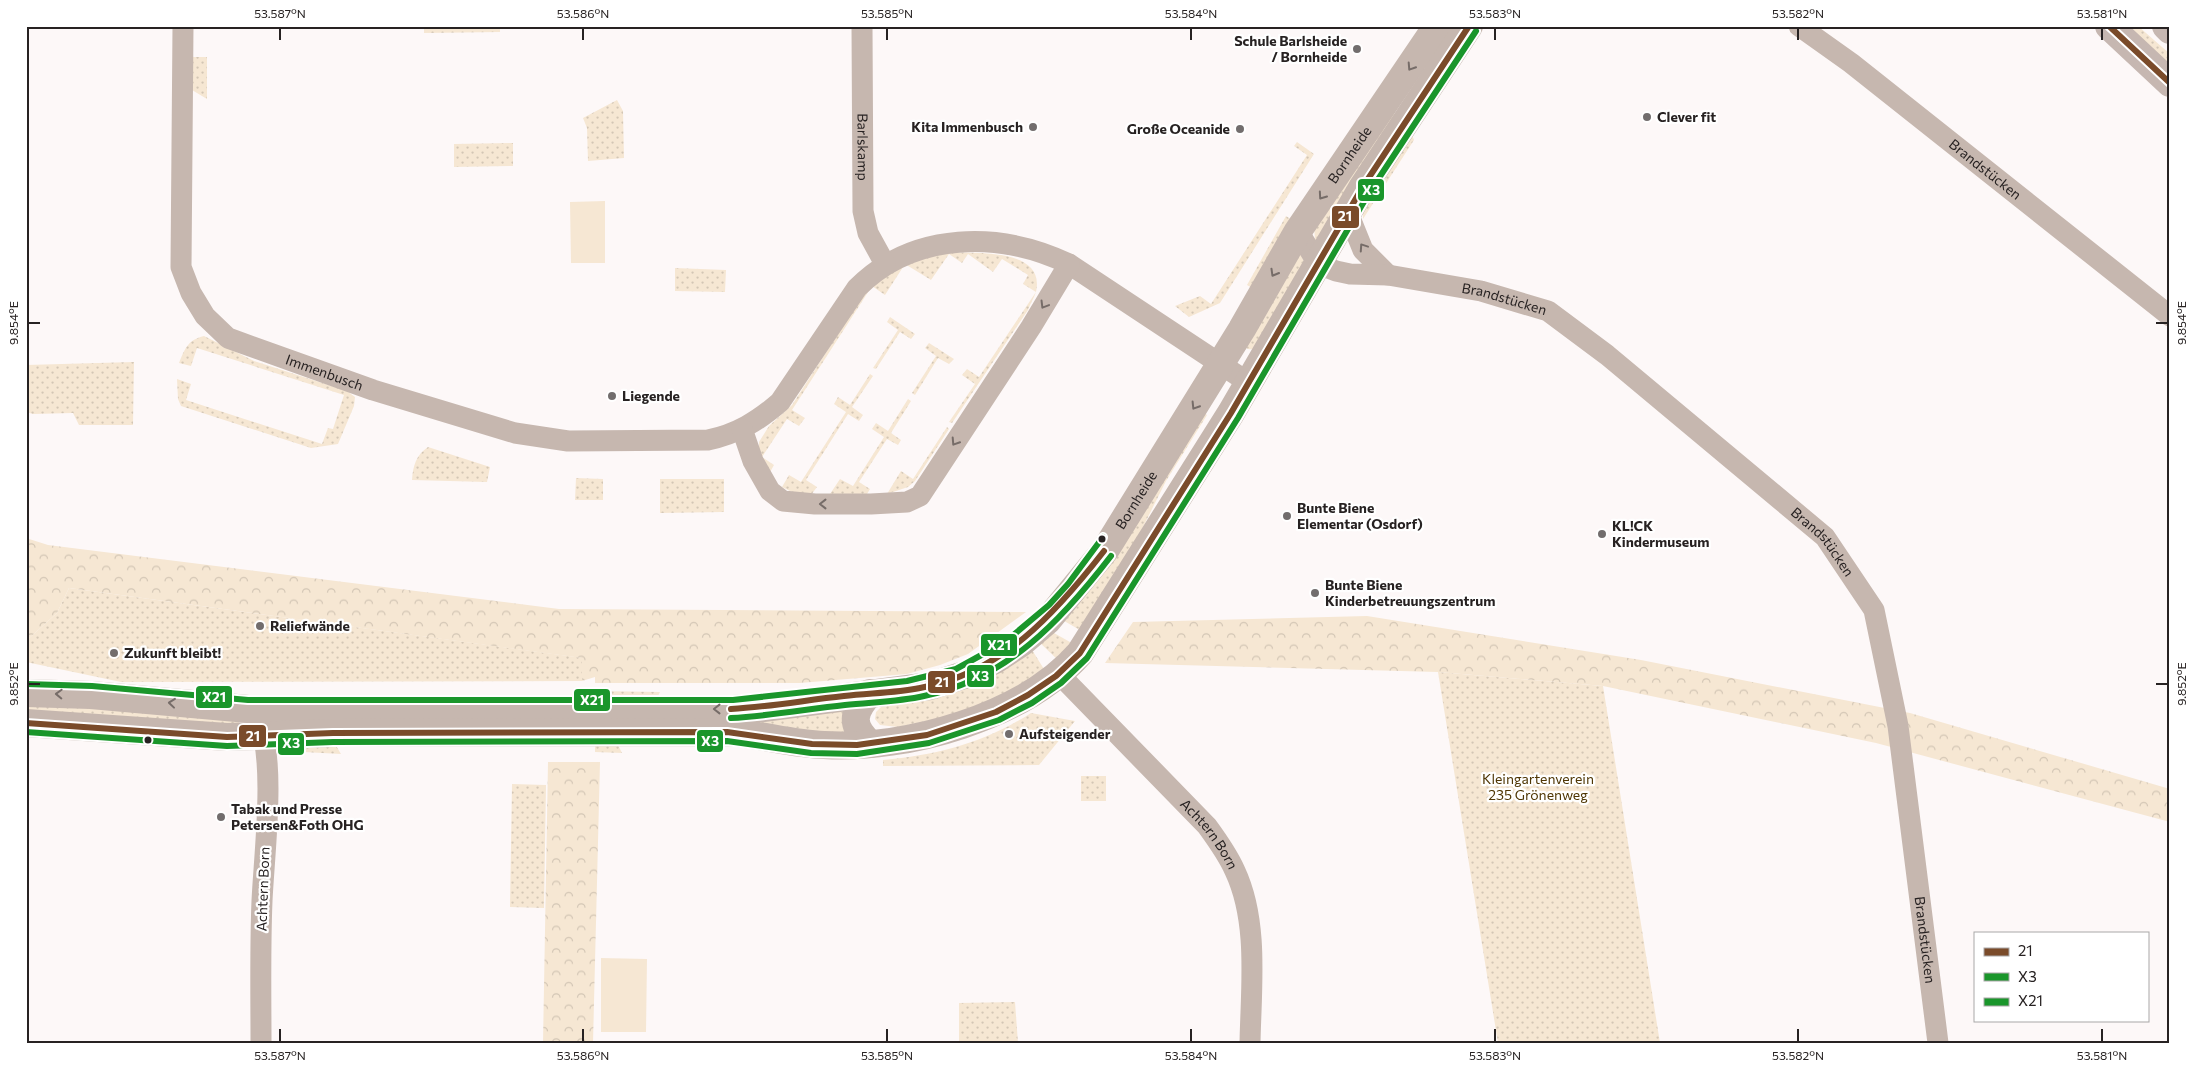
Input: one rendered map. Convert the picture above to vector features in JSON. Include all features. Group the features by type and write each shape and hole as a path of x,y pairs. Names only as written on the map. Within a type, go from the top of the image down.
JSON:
{"main road":[{"path":"2109,26 2170,83"},
{"path":"2166,26 2170,30"}],"street":[{"name":"Immenbusch","path":"183,26 181,266 191,293 205,316 228,338 373,390 515,433 568,441 708,440 730,436 766,414 780,402 857,288 885,264 919,248 954,243 999,245 1046,253 1069,264 1249,383"},
{"name":"Barlskamp","path":"862,26 863,211 868,233 885,264"},
{"name":"Bornheide","path":"26,694 100,696 254,709 734,709 763,708 930,686 964,675 995,660 1021,643 1048,620 1106,549 1220,365 1298,230 1437,26"},
{"name":"Bornheide","path":"26,723 227,737 265,735 727,732 754,734 801,743 825,745 870,744 913,739 944,732 987,715 1059,674 1069,665 1087,642 1249,383 1348,213 1412,110 1469,26"},
{"name":"Brandstücken","path":"1799,26 1858,69 2170,316"},
{"path":"1348,213 1363,250 1388,275"},
{"path":"1298,230 1318,264"},
{"path":"742,429 753,461 770,491 783,501 816,504 871,504 907,502 920,496 1069,264"},
{"name":"Brandstücken","path":"1318,264 1350,274 1388,275 1481,291 1548,311 1607,355 1825,538 1874,610 1898,726 1938,1043"},
{"name":"Achtern Born","path":"1059,674 1207,826 1225,850 1236,873 1251,927 1250,1043"},
{"path":"870,693 860,704 856,714 859,731 870,744"},
{"path":"254,709 265,735 378,708"},
{"name":"Achtern Born","path":"261,1043 262,903 266,818 265,735"}],"green space":[{"path":"424,26 500,26 500,32 424,33"},
{"path":"2123,26 2138,26 2170,54 2170,66"},
{"path":"192,57 207,57 207,99 192,90"},
{"path":"617,100 623,111 624,158 588,161 587,128 583,118"},
{"path":"1388,110 1400,118 1318,243 1315,240 1314,226"},
{"path":"1412,135 1414,140 1363,219 1363,207"},
{"path":"1297,142 1314,154 1220,303 1189,317 1175,306 1200,296 1211,304 1307,155 1294,146"},
{"path":"513,143 513,166 454,167 454,144"},
{"path":"605,201 605,263 571,263 570,202"},
{"path":"1286,216 1292,220 1252,288 1247,285"},
{"path":"1299,251 1305,263 1262,342 1252,349 1246,348"},
{"path":"949,252 1006,256 1019,260 1030,267 1036,277 1036,292 1023,284 1028,275 1002,259 993,272 968,254 962,263 949,254 931,280 906,265 923,258"},
{"path":"904,266 885,295 873,287 889,274"},
{"path":"675,268 726,270 725,292 675,291"},
{"path":"869,291 792,410 805,418 799,426 787,419 762,457 774,465 769,474 759,457 759,442 769,426 792,405 860,300"},
{"path":"1036,292 1028,310 952,423 949,422 975,384 962,375 967,369 979,377"},
{"path":"890,317 915,334 911,339 900,332 876,369 873,368 898,330 887,322"},
{"path":"204,336 254,361 347,391 355,397 354,406 338,444 311,448 181,406 178,399 177,379 191,384 186,400 322,444 328,428 333,429 344,395 197,348 191,366 179,363 188,345"},
{"path":"929,343 954,359 949,364 938,358 915,395 912,393 936,356 925,348"},
{"path":"134,362 133,425 79,425 73,413 33,414 26,412 26,365"},
{"path":"870,374 873,376 852,407 863,415 859,421 848,414 806,480 817,487 811,495 796,494 782,487 789,475 801,482 846,412 834,404 838,397 850,405"},
{"path":"908,399 911,401 891,433 901,440 898,445 887,439 859,482 870,489 867,494 830,494 840,479 853,486 884,437 872,429 876,423 888,431"},
{"path":"1201,411 1207,415 1166,481 1137,539 1085,633 1059,618"},
{"path":"947,427 949,429 915,481 908,487 887,494 901,471 913,479"},
{"path":"428,447 490,467 487,482 412,480 416,461"},
{"path":"576,478 603,479 603,500 575,500"},
{"path":"660,479 724,479 724,512 660,513"},
{"path":"26,538 48,545 559,609 1026,612 968,654 940,665 907,674 800,683 595,683 595,677 582,681 582,658 69,588 57,613 26,641"},
{"path":"69,588 583,658 582,681 121,682 26,662 26,641 57,613"},
{"path":"1367,616 1641,660 1910,713 2170,789 2170,822 1876,743 1603,686 1438,672 1105,663 1133,622"},
{"path":"1047,629 1077,646 1061,663 1036,639"},
{"path":"1029,645 1047,674 975,711 898,727 880,725 875,719 876,712 881,707 938,698"},
{"name":"Kleingartenverein 235 Grönenweg","path":"1438,672 1603,686 1660,1043 1498,1043"},
{"path":"595,691 660,692 655,702 595,702"},
{"path":"850,700 851,737 596,713"},
{"path":"26,703 238,718 239,723 237,726 26,712"},
{"path":"1031,713 1075,721 1039,765 883,766 883,760 942,751 978,740"},
{"path":"595,737 614,737 622,753 595,752"},
{"path":"332,739 341,754 285,751 289,746"},
{"path":"548,762 600,762 593,1043 543,1043"},
{"path":"1081,776 1106,776 1106,801 1081,801"},
{"path":"512,784 546,785 544,908 510,907"},
{"path":"601,958 647,959 646,1032 601,1032"},
{"path":"1015,1002 1018,1043 959,1043 959,1003"}],"transit line":[{"name":"21","path":"26,723 227,737 333,733 727,732 812,744 857,745 927,735 996,712 1028,695 1056,676 1080,653 1231,413 1362,188 1469,26"},
{"name":"21","path":"2109,26 2170,83"},
{"name":"X3","path":"26,732 227,746 333,742 727,741 811,753 857,754 929,743 999,720 1032,703 1061,683 1087,658 1238,418 1369,193 1476,31"},
{"name":"X21","path":"26,684 92,686 248,700 733,700 907,681 956,669 1005,642 1049,605 1068,584 1103,537"},
{"name":"21","path":"731,709 911,690 949,680 976,669 1001,655 1046,618 1104,551"},
{"name":"X3","path":"731,718 894,701 954,688 981,676 1030,644 1072,603 1111,556"}],"place":[{"name":"Schule Barlsheide / Bornheide","path":"1357,49"},
{"name":"Clever fit","path":"1647,117"},
{"name":"Kita Immenbusch","path":"1033,127"},
{"name":"Große Oceanide","path":"1240,129"},
{"name":"Liegende","path":"612,396"},
{"name":"Bunte Biene Elementar (Osdorf)","path":"1287,516"},
{"name":"KL!CK Kindermuseum","path":"1602,534"},
{"name":"Bunte Biene Kinderbetreuungszentrum","path":"1315,593"},
{"name":"Reliefwände","path":"260,626"},
{"name":"Zukunft bleibt!","path":"114,653"},
{"name":"Aufsteigender","path":"1009,734"},
{"name":"Tabak und Presse Petersen&Foth OHG","path":"221,817"}]}
